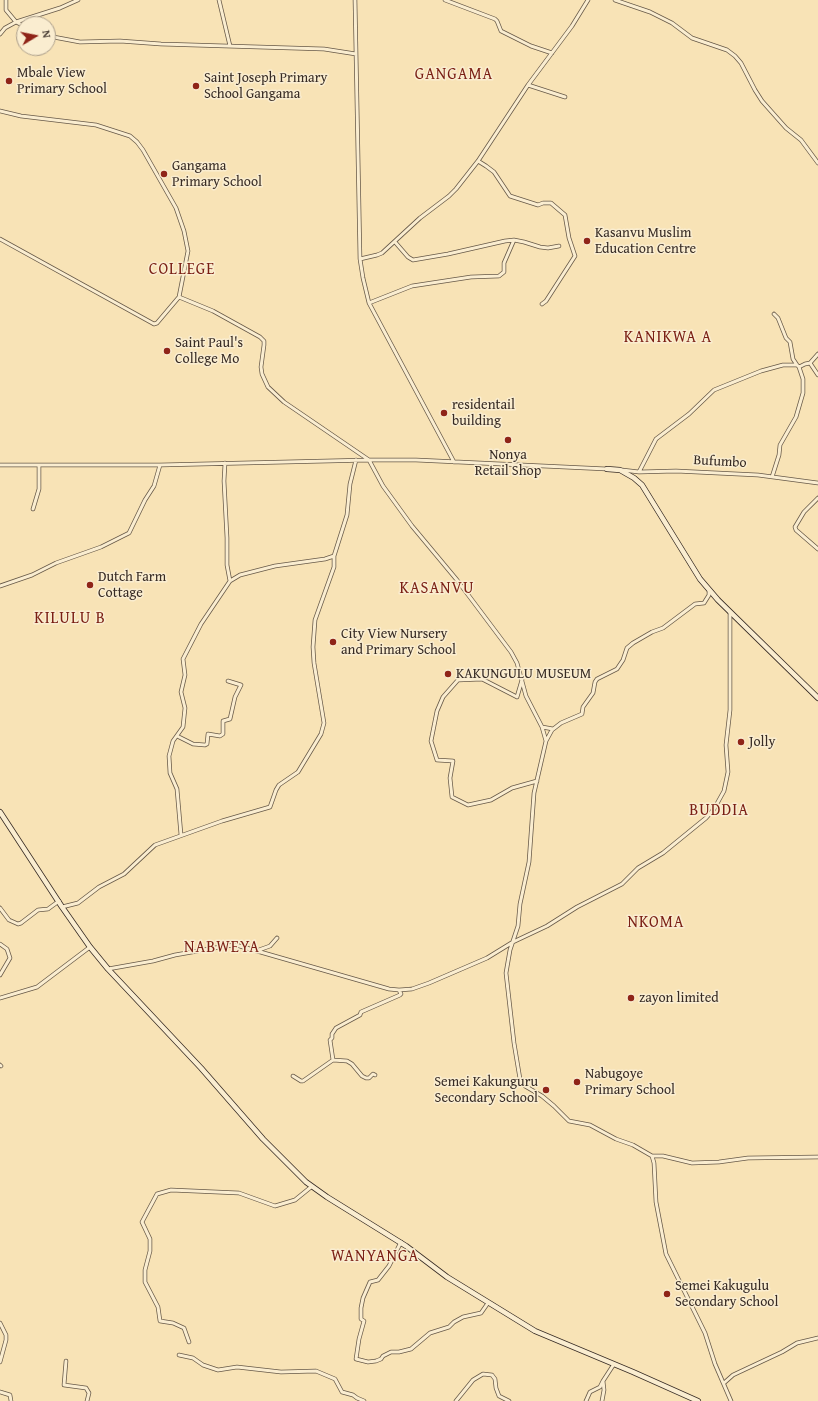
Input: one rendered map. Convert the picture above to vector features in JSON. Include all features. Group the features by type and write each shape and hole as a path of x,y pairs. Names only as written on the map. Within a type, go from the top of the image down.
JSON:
{"street":[{"path":"0,34 5,28 16,22 6,10 6,0"},
{"path":"35,16 60,8 78,0"},
{"path":"219,0 230,46"},
{"path":"355,0 360,259 369,303 454,462"},
{"path":"445,0 495,19 501,31 531,46 552,53"},
{"path":"360,259 377,255 395,242 420,218 456,189 478,161 528,85 572,26 588,0"},
{"path":"615,0 650,12 672,23 692,38 727,50 735,56 754,90 762,101 786,128 801,140 818,163"},
{"path":"56,38 80,42 120,41 161,44 324,49 356,54"},
{"path":"528,85 565,97"},
{"path":"0,111 21,116 96,125 130,136 143,150 176,208 184,231 188,252 178,297 157,323 154,324 0,239"},
{"path":"478,161 494,172 510,196 538,205 543,203 551,203 565,214 569,238 575,256 546,301 542,304"},
{"path":"395,242 408,257 413,260 506,240 514,240 540,248 559,246"},
{"path":"369,303 412,286 471,277 499,276 504,272 504,263 514,240"},
{"path":"178,297 213,311 260,337 264,341 261,367 262,374 268,387 284,402 369,460 383,486 412,526 461,586 511,652 517,663 529,702 542,727 546,741"},
{"path":"772,477 780,445 796,417 803,393 803,379 798,366 793,359 790,342 786,338 778,318 774,314"},
{"path":"639,472 656,439 689,414 714,390 761,371 783,365 798,366 810,363 818,354"},
{"path":"810,363 818,375"},
{"path":"62,906 78,903 99,887 130,870 155,845 222,821 270,807 279,785 298,772 321,734 324,723 314,663 313,647 315,620 332,576 334,556 346,519 350,484 356,460"},
{"path":"0,465 160,465 225,462 369,460 454,462 620,470 634,478 642,486 700,579 718,600 818,698"},
{"path":"225,462 224,481 227,565 230,581"},
{"path":"0,586 32,575 56,563 101,547 129,533 144,500 154,486 160,465"},
{"path":"33,509 39,489 39,466"},
{"name":"Bufumbo","path":"620,470 639,472 676,471 772,477 818,483"},
{"path":"818,498 804,512 795,526 796,530 818,549"},
{"path":"181,835 177,789 170,773 169,756 173,741 183,727 185,708 181,692 185,675 183,660 201,624 230,581 240,575 255,570 325,559 334,556"},
{"path":"508,958 518,926 520,904 529,862 533,802 546,741 553,729 561,723 582,714 584,707 593,693 597,679 617,669 623,660 627,648 633,642 663,628 696,604 704,603 709,595 709,589"},
{"path":"108,969 153,961 175,955 226,946 236,946 389,989 399,990 416,988 486,958 513,942 539,930 577,907 622,884 638,868 663,854 706,818 714,809 724,791 728,772 726,744 730,710 730,612"},
{"path":"522,680 518,698 482,679 458,680 443,697 437,711 431,741 437,760 453,761 450,778 452,796 468,804 492,800 512,788 537,781"},
{"path":"177,736 193,744 205,746 207,744 208,734 220,736 223,734 223,721 230,719 235,697 241,685 228,681"},
{"path":"542,727 553,729"},
{"path":"0,812 90,947 108,969 201,1068 276,1153 311,1186 401,1242 447,1277 488,1303 547,1337 614,1364 698,1401"},
{"path":"0,908 10,920 18,924 38,910 48,909 59,901"},
{"path":"254,951 270,946 277,938"},
{"path":"0,944 7,949 10,958 0,975"},
{"path":"0,998 37,987 90,947"},
{"path":"505,947 508,951 506,973 519,1074 524,1085 542,1096 568,1120 590,1125 610,1136 633,1145 652,1156 663,1156 692,1163 719,1162 748,1158 818,1157"},
{"path":"333,1060 330,1040 336,1028 360,1015 361,1012 400,995 399,990"},
{"path":"293,1076 303,1081 333,1060 347,1061 366,1078 369,1078 373,1074 376,1075"},
{"path":"652,1156 654,1163 656,1202 666,1254 705,1333 715,1364 731,1401"},
{"path":"189,1342 184,1328 173,1323 160,1321 158,1307 146,1282 145,1270 150,1251 150,1239 142,1222 158,1194 171,1190 239,1193 275,1206 295,1200 311,1186"},
{"path":"401,1242 388,1266 378,1280 370,1282 363,1298 361,1318 364,1321 356,1359 368,1362 376,1361 390,1352 399,1352 411,1349 430,1333 450,1327 454,1322 463,1317 481,1313 488,1303"},
{"path":"0,1323 6,1335 0,1362"},
{"path":"724,1384 733,1374 782,1352 797,1343 818,1338"},
{"path":"179,1356 193,1358 203,1365 218,1370 237,1367 281,1372 316,1371 335,1379 342,1392 354,1395 364,1401"},
{"path":"66,1361 64,1385 86,1388 89,1393 88,1401"},
{"path":"586,1401 590,1392 600,1387 614,1364"},
{"path":"456,1401 473,1380 483,1374 492,1375 495,1379 499,1396 509,1401"},
{"path":"602,1401 604,1390 603,1381"},
{"path":"0,1392 10,1395 11,1401"}],"place":[{"name":"Mbale View Primary School","path":"9,81"},
{"name":"Saint Joseph Primary School Gangama","path":"196,86"},
{"name":"Gangama Primary School","path":"164,174"},
{"name":"Kasanvu Muslim Education Centre","path":"587,241"},
{"name":"Saint Paul's College Mo","path":"167,351"},
{"name":"residentail building","path":"444,413"},
{"name":"Nonya Retail Shop","path":"508,440"},
{"name":"Dutch Farm Cottage","path":"90,585"},
{"name":"City View Nursery and Primary School","path":"333,642"},
{"name":"KAKUNGULU MUSEUM","path":"448,674"},
{"name":"Jolly","path":"741,742"},
{"name":"zayon limited","path":"631,998"},
{"name":"Nabugoye Primary School","path":"577,1082"},
{"name":"Semei Kakunguru Secondary School","path":"546,1090"},
{"name":"Semei Kakugulu Secondary School","path":"667,1294"}],"district":[{"name":"GANGAMA","path":"454,75"},
{"name":"COLLEGE","path":"182,270"},
{"name":"KANIKWA A","path":"668,338"},
{"name":"KASANVU","path":"437,589"},
{"name":"KILULU B","path":"70,619"},
{"name":"BUDDIA","path":"719,811"},
{"name":"NKOMA","path":"656,923"},
{"name":"NABWEYA","path":"222,948"},
{"name":"WANYANGA","path":"375,1257"}]}
